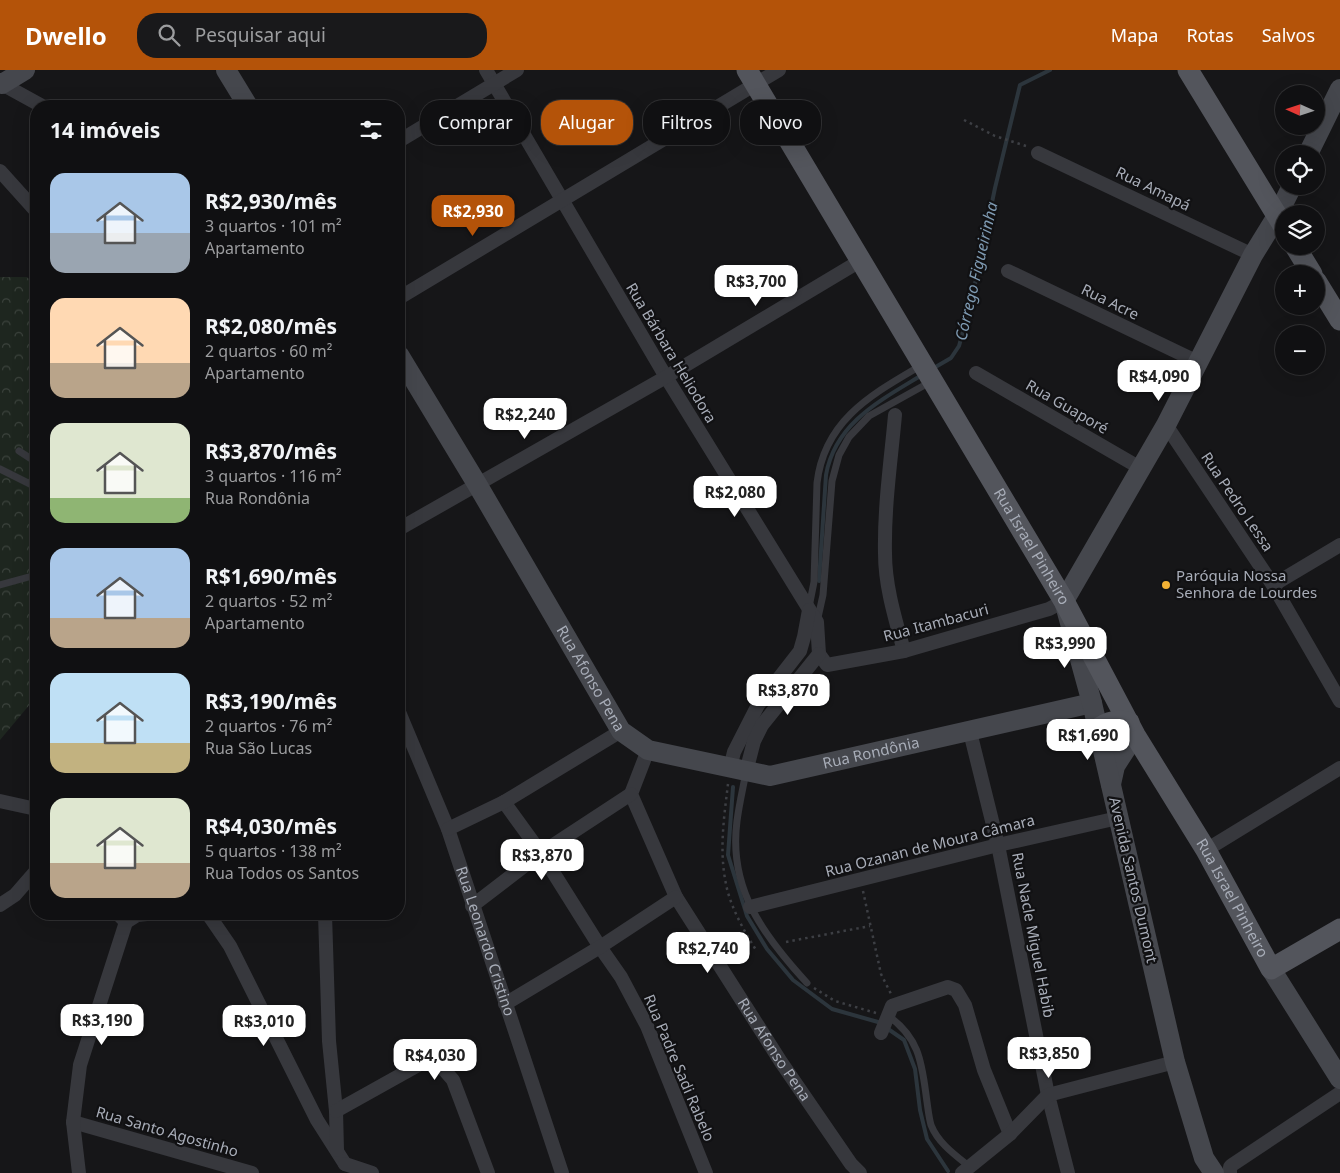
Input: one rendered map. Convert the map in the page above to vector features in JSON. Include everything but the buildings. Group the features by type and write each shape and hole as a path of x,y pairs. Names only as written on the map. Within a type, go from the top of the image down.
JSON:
{"main road":[{"path":"1188,70 1275,214"},
{"name":"Rua Israel Pinheiro","path":"751,77 904,335 929,386 1064,601 1130,735 1206,850 1271,969"},
{"path":"1325,296 1340,320"},
{"path":"1100,736 1105,724 1116,720 1130,735"},
{"path":"1271,969 1340,929"}],"street":[{"path":"1,83 25,70"},
{"path":"226,70 244,100"},
{"name":"Rua Bárbara Heliodora","path":"486,70 666,377 816,622 819,654"},
{"path":"405,137 517,70"},
{"path":"405,294 562,201 751,77 779,70"},
{"path":"1,83 30,100"},
{"path":"1312,145 1340,89"},
{"name":"Rua Amapá","path":"1038,153 1254,256"},
{"path":"0,170 30,204"},
{"path":"1064,601 1142,469 1254,256 1275,229"},
{"path":"405,525 666,377 860,261"},
{"name":"Rua Acre","path":"1008,271 1198,362"},
{"name":"Rua Afonso Pena","path":"405,365 621,731 648,750"},
{"name":"Rua Guaporé","path":"976,373 1142,469"},
{"path":"895,415 886,508 885,554 891,602 904,651"},
{"name":"Rua Pedro Lessa","path":"1166,425 1273,586 1340,702"},
{"path":"1273,586 1340,545"},
{"name":"Rua Itambacuri","path":"819,654 827,665 904,651 1049,609 1064,601"},
{"name":"Avenida Santos Dumont","path":"1064,601 1100,736 1175,1062 1207,1168"},
{"path":"738,770 734,752 758,705 800,650 809,610"},
{"path":"738,770 762,725 819,654"},
{"name":"Rua Rondônia","path":"648,750 770,776 1092,703"},
{"name":"Rua Leonardo Cristino","path":"405,726 448,829 562,1173"},
{"path":"448,829 504,802 621,731"},
{"name":"Rua Nacle Miguel Habib","path":"970,732 998,845 1048,1094 1068,1173"},
{"path":"1100,736 1115,749 1130,735"},
{"path":"1111,786 1115,766 1130,735"},
{"path":"472,906 540,853 631,794 648,750"},
{"path":"1206,850 1340,768"},
{"name":"Rua Afonso Pena","path":"631,794 676,897 781,1062 851,1164 860,1173"},
{"path":"0,801 30,808"},
{"name":"Rua Padre Sadi Rabelo","path":"504,802 540,853 621,977 647,1026 706,1173"},
{"name":"Rua Ozanan de Moura Câmara","path":"750,908 998,845 1118,818"},
{"path":"0,905 15,895 30,877"},
{"path":"505,1004 600,947 676,897"},
{"path":"79,1173 74,1122 80,1065 121,920"},
{"path":"212,920 230,946 340,1163 372,1173"},
{"path":"325,920 329,1041 340,1163"},
{"name":"Rua Israel Pinheiro","path":"1271,969 1340,1079"},
{"path":"881,1033 892,1010 948,987 954,988 959,992 990,1086 1010,1134"},
{"path":"336,1111 422,1063 431,1061 439,1064 453,1080 488,1173"},
{"path":"966,1170 1010,1134 1048,1094 1175,1062"},
{"path":"1230,1173 1232,1165 1340,1093"},
{"name":"Rua Santo Agostinho","path":"74,1122 252,1173"}],"lane":[{"path":"809,610 814,582 816,498 819,467 827,444 837,427 861,404 885,387 915,370"},
{"path":"816,622 823,595 832,481 839,455 849,437 869,416 929,386"},
{"path":"19,451 30,458"},
{"path":"0,469 30,484"},
{"path":"0,585 30,577"},
{"path":"738,770 736,856 741,886 754,916 773,945 806,983"},
{"path":"892,1010 899,1024 912,1038 920,1056 931,1124 940,1140 966,1170"}],"path":[{"path":"964,120 994,136 1021,144"},
{"path":"806,983 834,1001 892,1010 880,974 860,880"},
{"path":"773,945 870,926"}],"green space":[{"path":"0,277 27,277 30,280 30,704 0,740"}],"waterway":[{"name":"Córrego Figueirinha","path":"932,369 951,358 959,346 971,303 995,188 1020,85 1050,70"},
{"name":"Córrego Figueirinha","path":"819,581 826,475 831,457 839,441 862,415 922,375"},
{"name":"Córrego Figueirinha","path":"733,787 728,855 747,916 767,949 793,980 832,1009 878,1022 904,1040 915,1069 920,1110 927,1139 948,1171"}],"place":[{"name":"Paróquia Nossa Senhora de Lourdes","path":"1166,585"}]}
